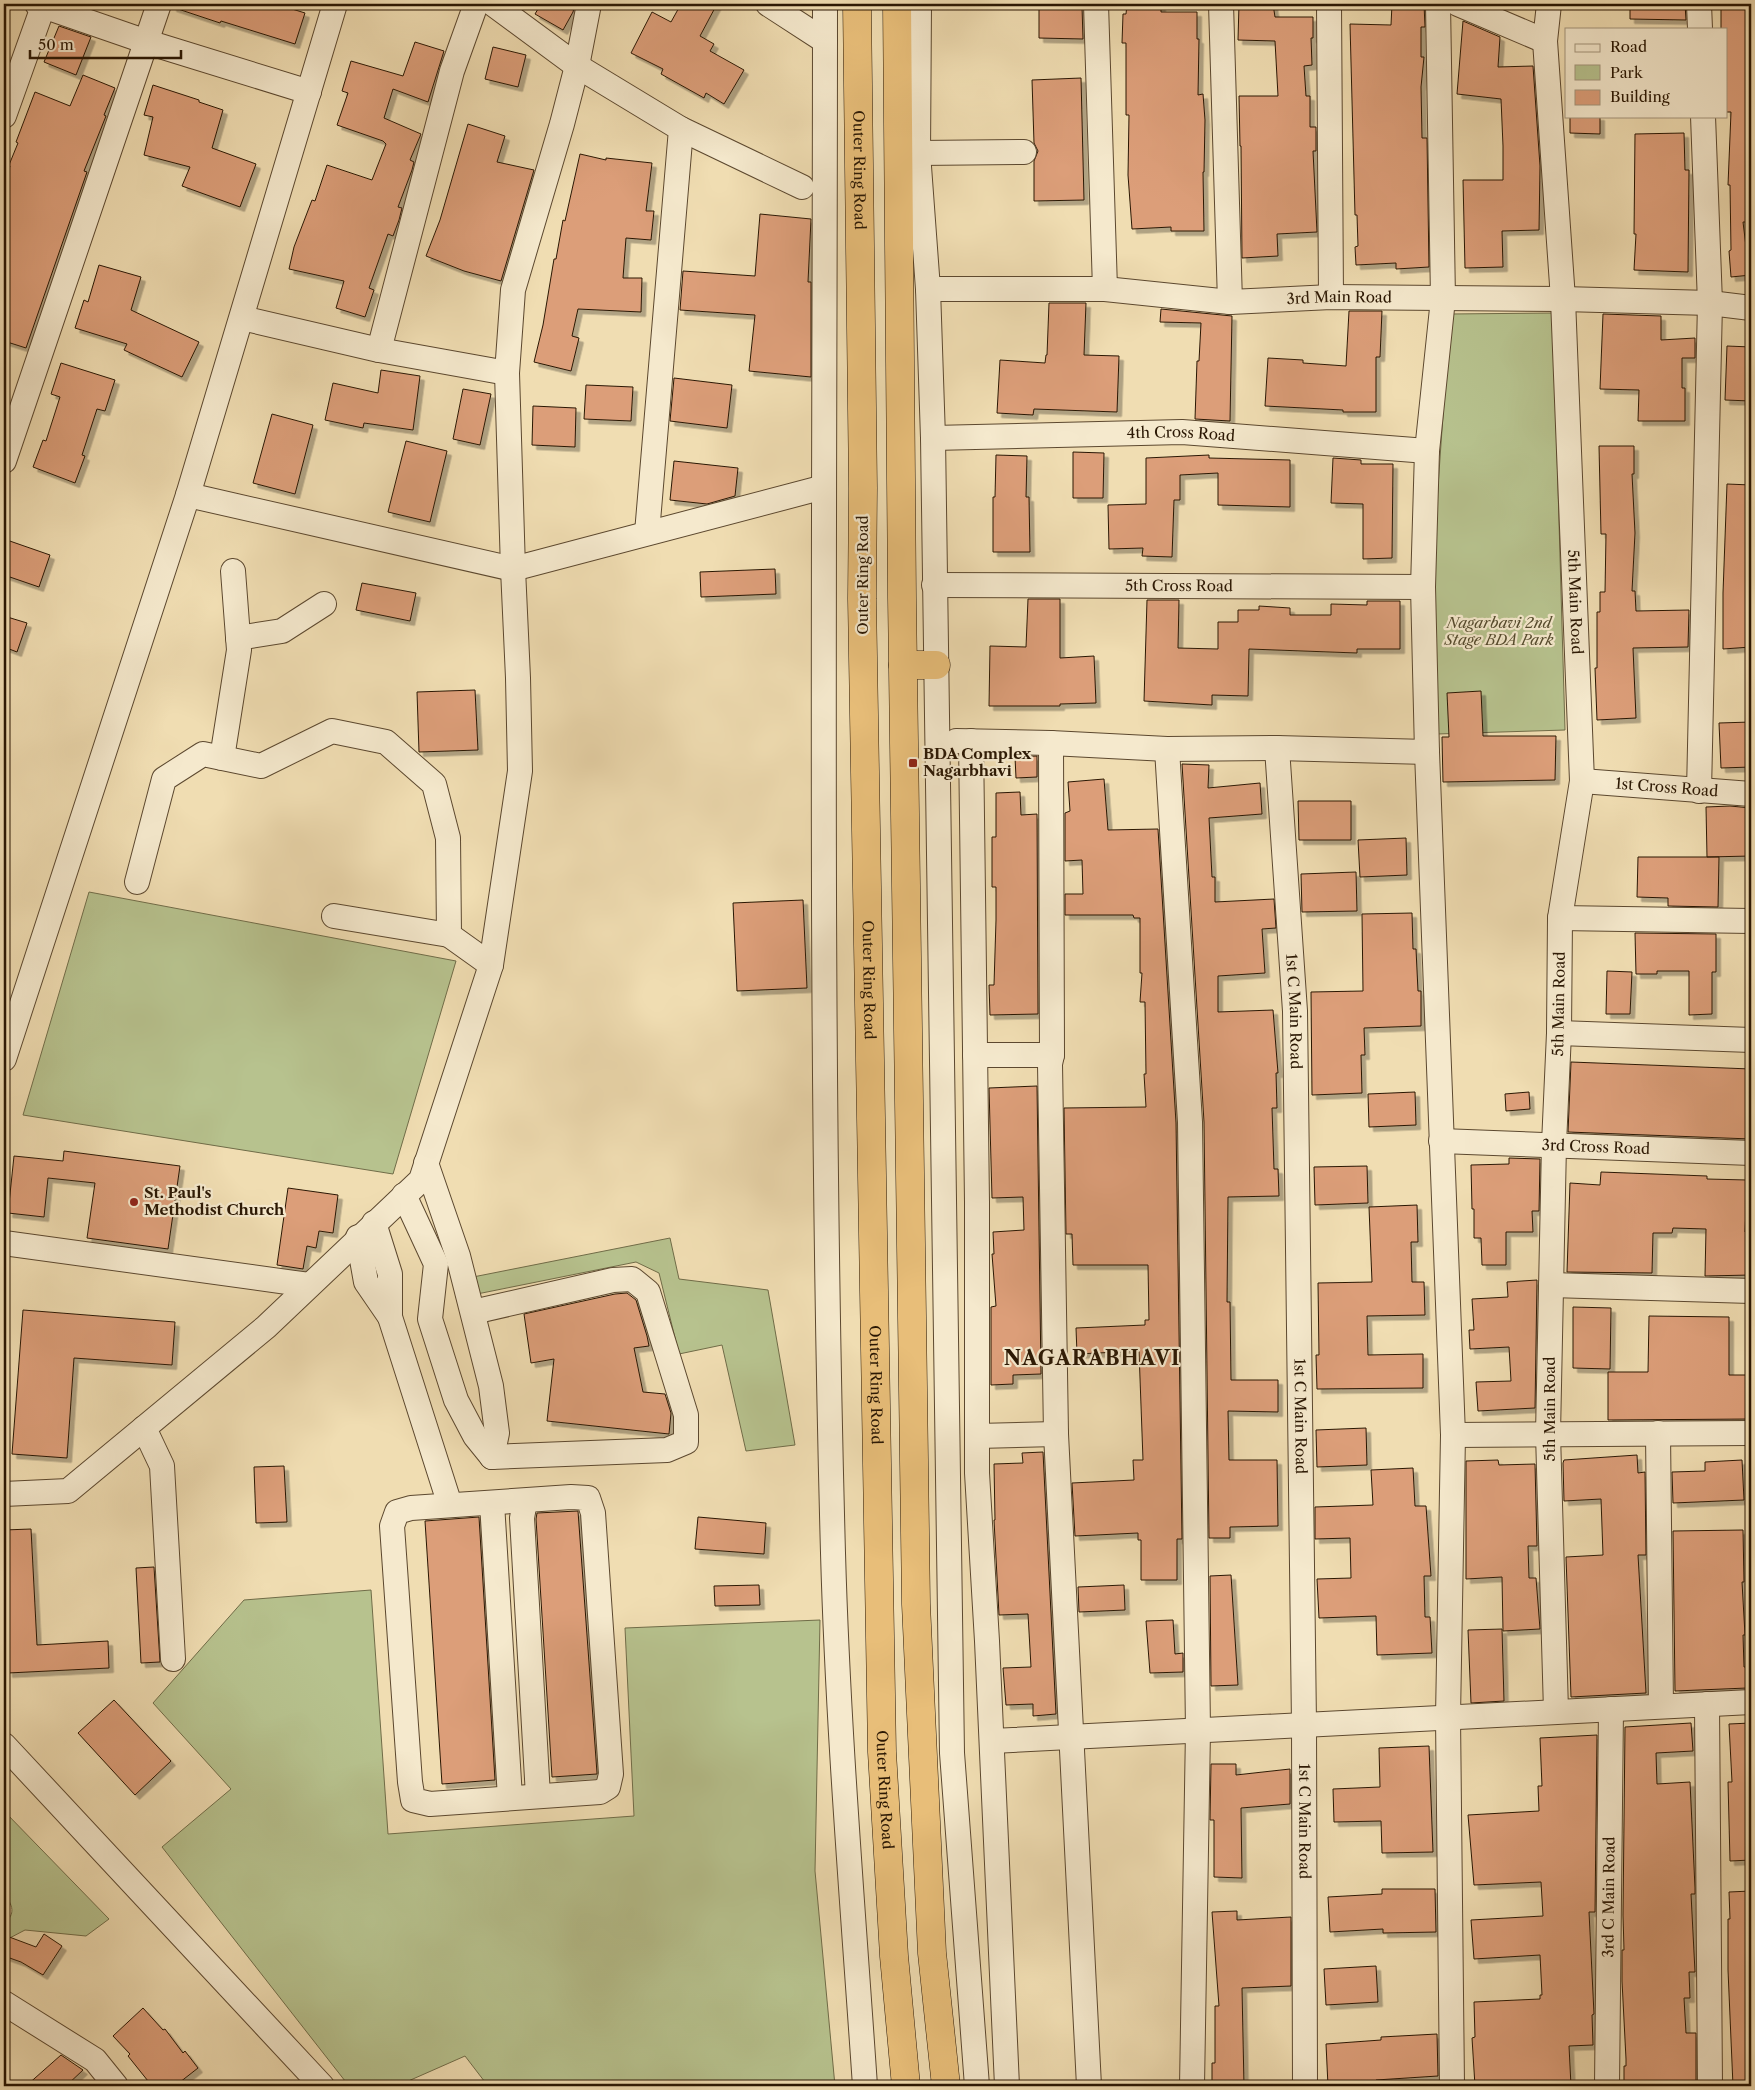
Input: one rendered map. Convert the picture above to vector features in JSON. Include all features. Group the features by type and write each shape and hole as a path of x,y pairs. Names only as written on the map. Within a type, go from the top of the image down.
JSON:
{"highway":[{"name":"Outer Ring Road","path":"857,4 863,488 862,599 882,1742 894,1956 906,2086"},
{"path":"897,4 903,666 916,1604 932,1953 946,2086"},
{"path":"903,666 936,665"}],"street":[{"path":"4,461 147,42 158,4"},
{"path":"4,1059 188,495 335,4"},
{"path":"379,350 452,71 476,4"},
{"path":"493,4 577,66 681,129 802,187"},
{"path":"4,1494 68,1492 266,1326 421,1180 491,965 520,772 507,373 513,290 562,124 577,66 589,4"},
{"path":"768,4 825,41"},
{"path":"825,4 824,995 834,1556 843,1763 865,2086"},
{"path":"919,4 918,153 928,289 933,438 952,1753 977,2086"},
{"path":"1096,4 1105,289"},
{"path":"1221,4 1230,302"},
{"path":"1329,4 1331,297"},
{"path":"1438,4 1443,299 1426,451 1423,587 1426,752 1453,1436 1448,1717 1452,2086"},
{"path":"1458,4 1545,41"},
{"name":"5th Main Road","path":"1549,4 1545,41 1563,299 1582,782 1560,918 1559,1034 1554,1144 1548,1434 1556,1712"},
{"path":"1699,4 1700,28"},
{"path":"4,116 42,5 147,42 310,92"},
{"path":"1700,791 1710,303 1703,118"},
{"path":"647,532 681,129"},
{"path":"918,153 1024,152"},
{"name":"3rd Main Road","path":"928,289 1105,289 1230,302 1331,297 1563,299 1710,303 1751,308"},
{"path":"242,318 379,350 507,373"},
{"name":"4th Cross Road","path":"933,438 1182,432 1426,451"},
{"path":"188,495 513,569 647,532 824,487"},
{"path":"222,758 239,650 233,571"},
{"name":"5th Cross Road","path":"934,585 1423,587"},
{"path":"238,638 282,631 324,604"},
{"path":"137,882 164,779 203,754 261,766 332,732 386,742 434,784 448,838 449,935"},
{"path":"971,741 977,1473 992,1740 1007,2086"},
{"path":"938,742 1051,743 1167,749 1277,748 1426,752"},
{"path":"1051,743 1052,1055 1050,1064 1056,1434 1089,2086"},
{"name":"1st C Main Road","path":"1277,748 1295,1011 1304,1724 1306,2086"},
{"path":"1167,749 1190,1122 1198,1730 1192,2086"},
{"name":"1st Cross Road","path":"1582,782 1751,794"},
{"path":"334,916 449,935 491,965"},
{"path":"1560,918 1751,921"},
{"path":"1559,1034 1751,1040"},
{"path":"975,1055 1052,1055"},
{"name":"3rd Cross Road","path":"1441,1141 1751,1153"},
{"path":"426,1163 458,1256 492,1395 497,1433 492,1457"},
{"path":"404,1195 436,1264 430,1319 456,1400 475,1436 492,1457"},
{"path":"366,1230 390,1274 390,1317 450,1505"},
{"path":"4,1243 309,1285"},
{"path":"473,1312 614,1280 632,1280 648,1292 686,1416 686,1442 667,1450 492,1457"},
{"path":"1551,1285 1751,1291"},
{"path":"144,1428 162,1466 173,1659"},
{"path":"1453,1436 1751,1433"},
{"path":"977,1436 1056,1434"},
{"path":"1658,1434 1661,1706"},
{"path":"571,1497 588,1498 593,1513 611,1774 608,1787 600,1792 430,1804 413,1800 409,1772 392,1526 397,1512 411,1508 492,1503 571,1497"},
{"path":"525,1501 522,1518 538,1796"},
{"path":"492,1503 510,1798"},
{"path":"992,1740 1751,1702"},
{"path":"1707,1704 1710,2086"},
{"name":"3rd C Main Road","path":"1607,2086 1610,1709"},
{"path":"4,1745 322,2086"},
{"path":"4,2003 95,2060 116,2086"}],"green space":[{"name":"Nagarbavi 2nd Stage BDA Park","path":"1553,313 1565,730 1437,734 1434,545 1450,314"},
{"path":"89,892 456,961 393,1174 23,1115"},
{"path":"670,1238 679,1279 768,1290 795,1445 746,1451 722,1345 679,1354 659,1273 636,1262 477,1294 473,1277"},
{"path":"371,1590 388,1834 634,1816 625,1628 820,1620 815,1871 835,2086 488,2086 465,2056 397,2086 349,2086 162,1847 231,1789 153,1703 244,1600"},
{"path":"4,1811 109,1919 86,1936 25,1930 4,1941 4,1923 10,1917 12,1909 4,1895"}],"building":[{"path":"172,4 276,4 305,13 295,44 221,21 220,23 172,7"},
{"path":"541,4 575,4 573,12 563,30 535,14"},
{"path":"681,4 717,4 700,36 714,44 710,51 744,70 724,104 706,93 704,98 661,74 663,69 631,53 652,12 671,22"},
{"path":"1127,4 1161,4 1161,12 1197,12 1197,39 1199,39 1198,95 1203,94 1205,120 1203,172 1204,231 1171,231 1171,227 1132,229 1128,175 1129,115 1126,115 1126,43 1122,43 1123,14 1126,14"},
{"path":"1239,4 1273,4 1275,17 1313,17 1313,38 1311,38 1312,65 1304,66 1306,96 1310,96 1310,127 1316,127 1316,151 1313,151 1317,232 1277,234 1278,256 1242,258 1239,96 1278,96 1275,41 1238,40"},
{"path":"1392,4 1424,4 1425,27 1421,27 1421,57 1424,57 1421,87 1422,138 1427,138 1429,267 1396,269 1396,263 1356,265 1355,247 1358,246 1357,215 1355,215 1350,24 1391,25"},
{"path":"1630,4 1685,4 1686,20 1630,19"},
{"path":"1721,5 1751,5 1751,222 1743,222 1747,255 1751,255 1751,275 1731,277 1729,251 1731,250 1730,185 1728,185 1731,112 1728,112 1728,28 1721,28"},
{"path":"1039,6 1082,7 1083,39 1039,38"},
{"path":"1463,21 1500,37 1498,67 1533,66 1540,166 1539,230 1502,231 1503,267 1465,268 1463,180 1503,180 1503,146 1501,99 1457,94"},
{"path":"59,26 91,37 76,75 44,62"},
{"path":"415,42 444,51 428,102 393,89 384,118 421,134 410,160 414,162 398,207 402,208 399,220 393,236 388,234 369,288 374,290 365,317 336,308 344,281 289,269 294,247 312,200 315,201 327,165 372,180 386,144 383,141 337,125 348,93 342,91 351,61 403,76"},
{"path":"493,47 526,55 518,87 485,79"},
{"path":"83,75 115,88 84,171 87,172 26,348 4,341 4,186 9,165 18,143 16,142 35,92 70,106"},
{"path":"1081,78 1084,200 1034,201 1034,161 1038,151 1034,143 1032,80"},
{"path":"153,85 223,110 212,148 256,164 240,207 182,186 190,167 144,155 153,117 144,115"},
{"path":"1570,118 1600,118 1600,134 1570,133"},
{"path":"468,124 505,136 497,162 534,170 501,281 464,271 426,256 440,220"},
{"path":"1684,133 1685,170 1689,170 1688,272 1634,270 1636,234 1634,234 1635,134"},
{"path":"580,154 606,160 606,158 652,163 646,211 654,211 651,240 626,238 623,278 642,278 641,312 578,309 572,336 579,338 571,371 534,362 543,325 554,259 556,259 563,220 565,221"},
{"path":"760,214 811,219 808,282 811,282 811,377 749,371 755,315 680,310 683,271 755,276"},
{"path":"99,265 141,277 131,310 199,342 182,377 124,350 127,344 75,328 84,300 88,302"},
{"path":"1049,303 1086,303 1084,355 1119,356 1117,412 1034,409 1033,415 997,413 1000,360 1045,363"},
{"path":"1161,309 1232,316 1230,421 1195,419 1197,361 1199,361 1201,323 1160,322"},
{"path":"1349,311 1382,311 1380,357 1376,357 1376,412 1343,412 1343,410 1265,406 1268,358 1303,360 1303,363 1346,366"},
{"path":"1603,314 1661,316 1661,340 1695,338 1695,358 1682,358 1682,388 1685,388 1685,421 1638,421 1639,390 1600,389"},
{"path":"1727,346 1751,347 1751,401 1725,400"},
{"path":"61,363 115,380 105,411 97,409 82,455 85,456 75,483 33,467 43,440 46,441 60,397 51,394"},
{"path":"381,370 420,376 413,430 364,423 363,428 325,420 333,383 378,393"},
{"path":"674,378 732,385 727,428 670,421"},
{"path":"586,385 633,387 631,421 584,419"},
{"path":"463,389 491,394 480,445 453,439"},
{"path":"533,406 576,408 575,447 532,445"},
{"path":"272,414 313,425 295,494 253,483"},
{"path":"406,441 447,451 430,522 388,512"},
{"path":"1599,446 1634,446 1634,474 1632,474 1635,533 1632,591 1635,591 1636,611 1689,610 1688,647 1633,648 1636,718 1597,720 1595,668 1597,668 1597,612 1600,612 1600,592 1605,592 1606,534 1601,534"},
{"path":"1073,452 1104,453 1103,498 1073,498"},
{"path":"996,455 1027,456 1026,497 1029,497 1030,552 993,552 993,497 995,497"},
{"path":"1209,455 1209,458 1290,460 1290,507 1218,505 1218,473 1180,475 1180,500 1174,500 1172,557 1142,556 1143,548 1109,549 1108,505 1146,504 1146,458"},
{"path":"1333,458 1361,460 1361,464 1393,464 1392,558 1363,559 1363,504 1331,503"},
{"path":"674,461 738,468 735,496 707,504 670,500"},
{"path":"1727,484 1751,485 1751,647 1723,649 1723,593"},
{"path":"4,539 50,555 39,587 4,575"},
{"path":"775,569 776,594 701,597 700,572"},
{"path":"362,583 416,593 410,621 356,610"},
{"path":"1028,599 1060,599 1060,658 1094,656 1096,703 1060,704 1060,706 989,706 990,646 1026,647"},
{"path":"1147,600 1179,600 1178,648 1218,649 1218,622 1238,622 1238,610 1259,610 1259,606 1290,608 1290,615 1331,615 1331,604 1367,605 1367,601 1400,601 1400,649 1357,649 1357,653 1249,649 1248,696 1212,695 1212,705 1144,701"},
{"path":"4,616 27,623 17,652 4,647"},
{"path":"475,690 478,750 419,752 417,692"},
{"path":"1481,691 1483,736 1556,736 1555,780 1443,782 1442,737 1449,737 1447,693"},
{"path":"1751,722 1751,767 1721,768 1719,723"},
{"path":"1037,756 1037,777 1016,778 1015,757"},
{"path":"1182,764 1209,765 1208,788 1260,783 1262,814 1209,818 1212,877 1215,877 1215,902 1274,899 1276,928 1262,929 1265,973 1218,976 1218,1012 1273,1010 1278,1073 1276,1073 1277,1108 1272,1108 1274,1169 1278,1169 1279,1196 1228,1197 1227,1302 1230,1302 1231,1380 1278,1380 1278,1412 1228,1411 1229,1460 1277,1460 1278,1526 1230,1527 1230,1538 1209,1538 1204,1122"},
{"path":"1104,779 1108,830 1158,829 1176,1123 1182,1539 1177,1539 1177,1580 1141,1580 1141,1540 1138,1540 1138,1533 1075,1536 1072,1483 1134,1480 1133,1460 1143,1460 1139,1351 1077,1354 1076,1328 1145,1325 1145,1320 1149,1320 1148,1265 1073,1265 1072,1234 1066,1234 1064,1108 1146,1107 1144,1074 1146,1074 1145,1002 1140,1002 1142,973 1140,973 1140,918 1134,918 1133,915 1065,915 1065,894 1083,894 1082,860 1065,861 1065,813 1070,811 1068,782"},
{"path":"1020,792 1021,815 1037,814 1038,1014 990,1015 989,985 994,985 996,920 996,887 992,887 992,837 996,837 996,793"},
{"path":"1298,801 1351,801 1351,840 1299,840"},
{"path":"1730,806 1751,808 1751,856 1707,857 1706,807"},
{"path":"1406,838 1407,875 1360,877 1358,840"},
{"path":"1638,857 1719,857 1718,907 1668,906 1668,898 1637,897"},
{"path":"1356,872 1357,911 1302,912 1301,874"},
{"path":"803,900 807,988 737,991 733,903"},
{"path":"1412,913 1413,949 1416,949 1418,991 1421,991 1421,1026 1364,1028 1365,1055 1361,1055 1362,1093 1312,1095 1311,992 1363,991 1362,914"},
{"path":"1635,933 1716,934 1716,972 1712,972 1712,1014 1689,1015 1689,971 1657,971 1657,974 1636,974"},
{"path":"1607,971 1632,972 1630,1014 1606,1014"},
{"path":"1571,1062 1751,1069 1751,1139 1568,1132"},
{"path":"1037,1086 1041,1374 1013,1375 1013,1384 991,1385 991,1307 996,1306 992,1254 994,1254 993,1232 1024,1230 1023,1197 992,1198 989,1088"},
{"path":"1415,1092 1416,1125 1369,1127 1368,1094"},
{"path":"1529,1092 1530,1109 1506,1111 1505,1094"},
{"name":"St. Paul's Methodist Church","path":"64,1151 180,1166 168,1249 87,1238 95,1183 48,1178 44,1217 8,1213 14,1156 63,1161"},
{"path":"1509,1158 1540,1159 1539,1211 1532,1211 1533,1232 1506,1232 1506,1265 1482,1265 1481,1238 1474,1238 1471,1165 1509,1164"},
{"path":"1367,1166 1368,1203 1315,1205 1314,1167"},
{"path":"1601,1172 1707,1176 1707,1179 1747,1180 1745,1232 1751,1232 1751,1275 1705,1276 1706,1229 1673,1228 1672,1233 1653,1233 1652,1273 1567,1272 1570,1183 1600,1185"},
{"path":"288,1188 338,1195 333,1233 319,1231 316,1248 307,1246 303,1269 277,1265"},
{"path":"1417,1205 1418,1242 1411,1242 1412,1282 1424,1282 1425,1315 1367,1316 1368,1355 1423,1354 1423,1388 1317,1389 1316,1355 1319,1355 1318,1283 1372,1282 1369,1207"},
{"path":"1537,1280 1535,1408 1478,1411 1476,1382 1511,1381 1509,1347 1470,1349 1469,1330 1474,1330 1472,1299 1508,1297 1507,1282"},
{"path":"627,1293 636,1300 649,1346 634,1348 643,1392 665,1394 671,1413 669,1434 547,1421 554,1359 531,1363 524,1314"},
{"path":"1573,1307 1611,1308 1610,1369 1573,1368"},
{"path":"23,1310 175,1322 172,1365 74,1358 67,1458 12,1454"},
{"path":"1649,1316 1729,1317 1729,1375 1751,1375 1751,1419 1608,1420 1608,1372 1648,1372"},
{"path":"1366,1428 1367,1465 1317,1467 1316,1430"},
{"path":"1043,1452 1056,1714 1033,1716 1033,1704 1006,1705 1003,1668 1031,1667 1028,1614 999,1615 994,1520 994,1464 1023,1463 1022,1453"},
{"path":"1637,1455 1638,1473 1645,1472 1646,1555 1638,1555 1646,1693 1571,1697 1566,1557 1603,1555 1601,1499 1564,1501 1563,1463 1564,1460"},
{"path":"1498,1460 1499,1465 1535,1464 1537,1546 1528,1546 1529,1578 1536,1578 1540,1629 1503,1631 1502,1577 1466,1579 1466,1461"},
{"path":"1742,1460 1744,1500 1673,1503 1672,1472 1705,1471 1705,1462"},
{"path":"284,1466 287,1522 256,1523 254,1467"},
{"path":"1413,1468 1415,1506 1426,1506 1431,1576 1424,1576 1425,1617 1430,1617 1432,1653 1377,1655 1376,1616 1319,1618 1317,1579 1351,1578 1350,1538 1315,1539 1315,1507 1373,1505 1371,1470"},
{"path":"578,1511 597,1774 552,1777 536,1519 537,1513"},
{"path":"479,1517 495,1780 442,1784 425,1521"},
{"path":"698,1517 766,1523 764,1554 695,1549"},
{"path":"31,1529 37,1645 108,1641 109,1668 8,1673 4,1588 4,1530"},
{"path":"1743,1530 1744,1582 1742,1582 1745,1635 1743,1635 1747,1688 1675,1691 1673,1531"},
{"path":"154,1567 160,1662 141,1663 136,1568"},
{"path":"1231,1575 1238,1685 1211,1686 1210,1576"},
{"path":"759,1585 760,1605 715,1606 714,1586"},
{"path":"1124,1585 1125,1610 1079,1612 1078,1587"},
{"path":"1173,1620 1175,1654 1183,1653 1183,1672 1150,1673 1146,1621"},
{"path":"1502,1629 1504,1701 1471,1703 1468,1630"},
{"path":"114,1700 171,1761 135,1795 78,1733"},
{"path":"1691,1723 1693,1751 1656,1753 1657,1784 1690,1782 1695,1888 1695,1894 1691,1894 1695,1972 1689,1972 1690,1998 1684,1998 1686,2033 1696,2033 1696,2085 1624,2086 1626,2059 1622,1950 1624,1950 1625,1727"},
{"path":"1751,1723 1751,1860 1730,1861 1728,1782 1732,1782 1729,1724"},
{"path":"1597,1735 1595,1912 1589,1912 1594,2014 1592,2015 1593,2045 1569,2046 1571,2086 1475,2086 1472,2038 1475,2037 1474,2002 1540,1999 1540,1995 1542,1995 1540,1955 1474,1959 1471,1920 1543,1916 1541,1882 1474,1885 1468,1815 1539,1811 1538,1786 1542,1786 1540,1738"},
{"path":"1429,1746 1433,1852 1382,1853 1381,1821 1334,1822 1333,1789 1380,1787 1379,1748"},
{"path":"1211,1764 1236,1764 1236,1775 1290,1769 1290,1804 1241,1808 1242,1878 1214,1877 1214,1820 1210,1820"},
{"path":"1382,1889 1435,1889 1436,1932 1383,1933 1383,1929 1330,1932 1328,1897 1382,1894"},
{"path":"1751,1891 1751,2086 1733,2086 1728,1970 1729,1892"},
{"path":"1237,1911 1237,1920 1291,1917 1291,1986 1242,1988 1244,2086 1212,2086 1212,2063 1215,2063 1215,2006 1219,2006 1212,1912"},
{"path":"44,1934 62,1946 43,1975 21,1962 4,1956 4,1935 36,1947"},
{"path":"1376,1966 1378,2002 1326,2005 1324,1969"},
{"path":"143,2008 163,2030 165,2029 183,2053 185,2051 198,2068 175,2086 152,2086 128,2056 130,2054 113,2036"},
{"path":"1437,2034 1438,2076 1376,2080 1376,2086 1328,2086 1326,2044 1381,2040 1381,2037"},
{"path":"61,2055 83,2070 66,2086 26,2086"}],"place":[{"name":"BDA Complex Nagarbhavi","path":"913,763"},
{"name":"St. Paul's Methodist Church","path":"134,1202"}],"district":[{"name":"NAGARABHAVI","path":"1092,1358"}]}
